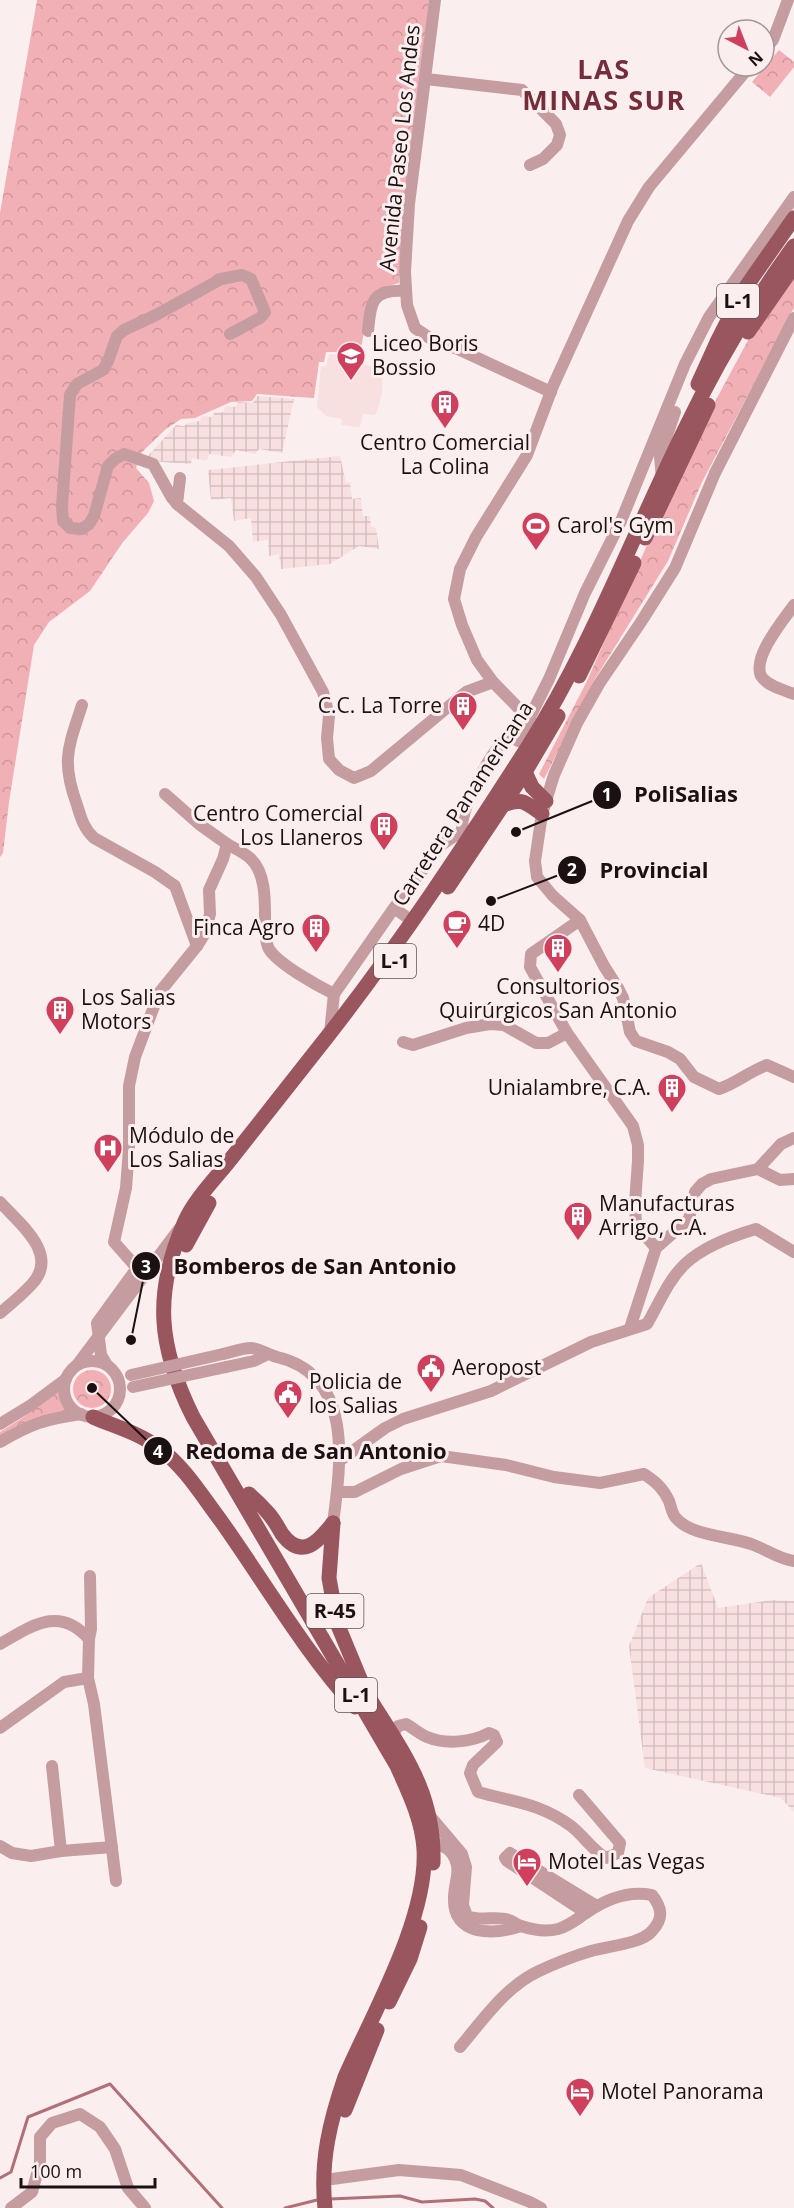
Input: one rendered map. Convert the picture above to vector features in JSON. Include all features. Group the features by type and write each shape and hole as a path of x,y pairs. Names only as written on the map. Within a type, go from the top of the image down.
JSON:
{"main road":[{"name":"L-1","path":"682,435 695,390 743,291 794,218"},
{"name":"Carretera Panamericana","path":"334,2208 323,2164 337,2102 345,2077 415,1916 424,1871 424,1847 419,1819 398,1766 194,1417 177,1384 165,1337 163,1304 170,1268 186,1218 330,1033 412,921 531,721 566,681 682,435 735,336 763,290 794,246"},
{"name":"Carretera Panamericana","path":"325,2208 349,2098 410,1959 424,1916 433,1880 434,1842 429,1814 418,1778 202,1415 188,1384 173,1337 172,1294 184,1248 213,1197 361,1008 471,855 525,772 575,685 736,352 794,266"},
{"path":"525,772 544,807"},
{"path":"501,807 514,801 523,801 544,807"},
{"path":"87,1415 134,1432 159,1447 182,1468 261,1576 329,1678 376,1730"},
{"name":"L-1","path":"249,1494 269,1514 284,1536 295,1545 311,1546 319,1541 333,1523"},
{"name":"R-45","path":"333,1523 329,1578 337,1623 366,1693"}],"street":[{"name":"Avenida Paseo Los Andes","path":"435,0 409,204 405,272 407,305 415,328 434,341 552,389"},
{"path":"776,32 788,0"},
{"path":"531,721 493,682 477,660 454,599 460,569 476,537 527,455 552,389 628,221 649,187 740,78"},
{"path":"426,79 522,90 556,124 560,135 557,145 543,159 530,165"},
{"path":"518,741 531,721 585,593 621,521 690,354 710,317 794,197"},
{"path":"662,479 660,456 676,409 706,337 720,310 794,207"},
{"path":"230,334 260,318 266,312 251,279 242,275 221,279 124,330 117,336 103,370 77,384 70,395 63,520 70,528 82,529 89,524 94,516 108,466 115,459 124,454 153,464 177,504 229,546 256,577 281,615 323,692 328,716 329,759 339,770 354,778 371,771 466,692 493,682"},
{"path":"368,331 373,301 379,294 393,290 406,291"},
{"path":"794,318 715,473 675,568 599,684 577,723 554,776 544,807 535,861 537,877 554,897 580,920 618,988 630,1032 636,1041 668,1052 680,1059 694,1077 719,1089 752,1070 767,1065 794,1077"},
{"path":"177,504 180,478"},
{"path":"794,605 768,642 759,668 767,682 794,694"},
{"path":"82,705 68,748 68,781 86,830 94,838 155,872 175,886 197,946"},
{"path":"330,1033 334,994 441,844 464,837 466,806 477,783 495,752 531,721"},
{"path":"165,794 199,824 251,858 260,872 265,899 268,947 274,955 316,985 334,994"},
{"path":"141,1270 114,1242 128,1168 129,1086 135,1057 159,993 205,933 210,914 209,890 227,844"},
{"path":"394,908 412,921"},
{"path":"580,920 531,954 530,967 567,1033 633,1126 638,1145 636,1225 656,1248"},
{"path":"404,1042 413,1045 466,1028 490,1024 504,1025 536,1043 548,1043 567,1033"},
{"path":"630,1328 656,1248 689,1219 695,1192 711,1179 758,1169 781,1144 794,1138"},
{"path":"758,1169 780,1180 794,1179"},
{"path":"0,1202 36,1242 41,1250 42,1261 34,1283 0,1313"},
{"path":"87,1415 68,1404 64,1388 70,1371 77,1365 141,1270 186,1218"},
{"path":"339,1461 385,1428 403,1419 491,1391 591,1342 647,1324 669,1284 684,1264 706,1249 735,1235 756,1229 794,1252"},
{"path":"97,1335 101,1355 117,1376 120,1387 119,1398"},
{"name":"R-45","path":"0,1442 30,1425 53,1418 104,1414 113,1407 132,1381 223,1354 252,1348 302,1367 314,1376 331,1402 336,1418 339,1461 333,1523"},
{"name":"R-45","path":"117,1376 132,1381 254,1362 266,1355"},
{"path":"77,1365 87,1361 97,1361 107,1365"},
{"path":"0,1424 66,1379"},
{"path":"337,1492 355,1492 401,1469 441,1456 506,1465 554,1477 600,1483 644,1474 660,1485 674,1518 685,1525 708,1535 733,1538 755,1545 772,1555 794,1561"},
{"path":"90,1576 91,1629 88,1640 88,1678 94,1704 116,1881"},
{"path":"0,1644 29,1628 48,1621 64,1620 80,1629 88,1640"},
{"path":"0,1728 64,1682 88,1678"},
{"path":"393,1734 398,1726 406,1724 427,1738 456,1742 468,1741 489,1733 494,1735 497,1742 473,1765 470,1773 478,1792 528,1803 550,1812 573,1827 597,1853 606,1858 618,1852 620,1843 579,1795"},
{"path":"52,1766 61,1851"},
{"path":"429,1814 462,1854 466,1867 463,1905 467,1916 483,1920 508,1919 521,1926 543,1931 559,1929 592,1909 624,1894 639,1892 652,1895 660,1905 660,1921 651,1933 632,1941 591,1951 537,1972 511,1990 494,2006 460,2047"},
{"path":"434,1842 444,1847 455,1859 458,1870 453,1899 458,1918 462,1923 484,1932 505,1931 521,1926"},
{"path":"0,1846 12,1853 31,1856 112,1847"},
{"path":"510,1854 592,1909 507,1861 505,1858 510,1854"},
{"path":"11,2208 32,2192 40,2163 40,2138 52,2123 80,2115 99,2127 116,2149 128,2188 145,2208"},
{"path":"329,2186 399,2170 461,2175 541,2208"}],"shaded area":[{"name":"Liceo Boris Bossio","path":"329,354 365,357 364,365 383,367 382,394 378,408 375,415 363,414 360,427 341,425 342,419 326,416 317,407 321,366 326,367"},
{"path":"257,396 294,399 282,453 259,449 255,454 236,450 231,457 209,454 207,461 192,458 191,464 150,461 146,458 176,425 184,426 199,421 202,416 212,417 215,412 223,412 226,406 235,407 238,402 253,403"},
{"path":"340,456 346,483 350,482 352,499 361,498 363,516 370,516 371,526 376,528 379,549 359,546 330,564 281,569 279,554 269,556 268,540 253,542 251,518 234,521 231,498 211,500 208,470"},
{"path":"701,1563 718,1608 772,1600 794,1601 794,1812 781,1798 645,1768 629,1646 648,1598"}],"green space":[{"path":"37,0 429,0 399,283 378,289 368,300 362,344 356,349 340,347 338,352 326,352 324,362 319,362 314,398 257,394 252,401 231,402 195,418 181,419 166,429 142,452 136,468 149,483 154,501 148,513 123,542 90,591 49,622 34,645 3,853 0,857 0,213"},
{"path":"779,50 794,62 794,67 770,97 752,82 755,78 776,78 776,54"},
{"path":"371,215 402,220 397,242 365,237"},
{"path":"794,275 794,308 702,482 668,561 593,682 544,779 539,774 586,683 659,518 717,398 752,333"},
{"path":"92,1370 106,1375 111,1389 106,1403 92,1408 78,1403 73,1389 78,1375"},
{"path":"59,1387 63,1405 68,1411 0,1436 0,1432 25,1416"}],"waterway":[{"path":"0,2178 11,2172 28,2117 110,2084 222,2208"},
{"path":"330,2199 400,2196 422,2202 475,2199 485,2201 493,2208"},
{"path":"285,2208 321,2199"}],"place":[{"name":"Liceo Boris Bossio","path":"351,382"},
{"name":"Centro Comercial La Colina","path":"445,430"},
{"name":"Carol's Gym","path":"536,552"},
{"name":"C.C. La Torre","path":"463,732"},
{"name":"PoliSalias","path":"516,832"},
{"name":"Centro Comercial Los Llaneros","path":"384,852"},
{"name":"Provincial","path":"491,901"},
{"name":"4D","path":"457,950"},
{"name":"Finca Agro","path":"316,954"},
{"name":"Consultorios Quirúrgicos San Antonio","path":"558,974"},
{"name":"Los Salias Motors","path":"60,1036"},
{"name":"Unialambre, C.A.","path":"672,1114"},
{"name":"Módulo de Los Salias","path":"108,1174"},
{"name":"Manufacturas Arrigo, C.A.","path":"578,1242"},
{"name":"Bomberos de San Antonio","path":"131,1340"},
{"name":"Redoma de San Antonio","path":"92,1388"},
{"name":"Aeropost","path":"431,1394"},
{"name":"Policia de los Salias","path":"288,1420"},
{"name":"Motel Las Vegas","path":"527,1888"},
{"name":"Motel Panorama","path":"580,2118"}],"district":[{"name":"LAS MINAS SUR","path":"604,86"}]}
